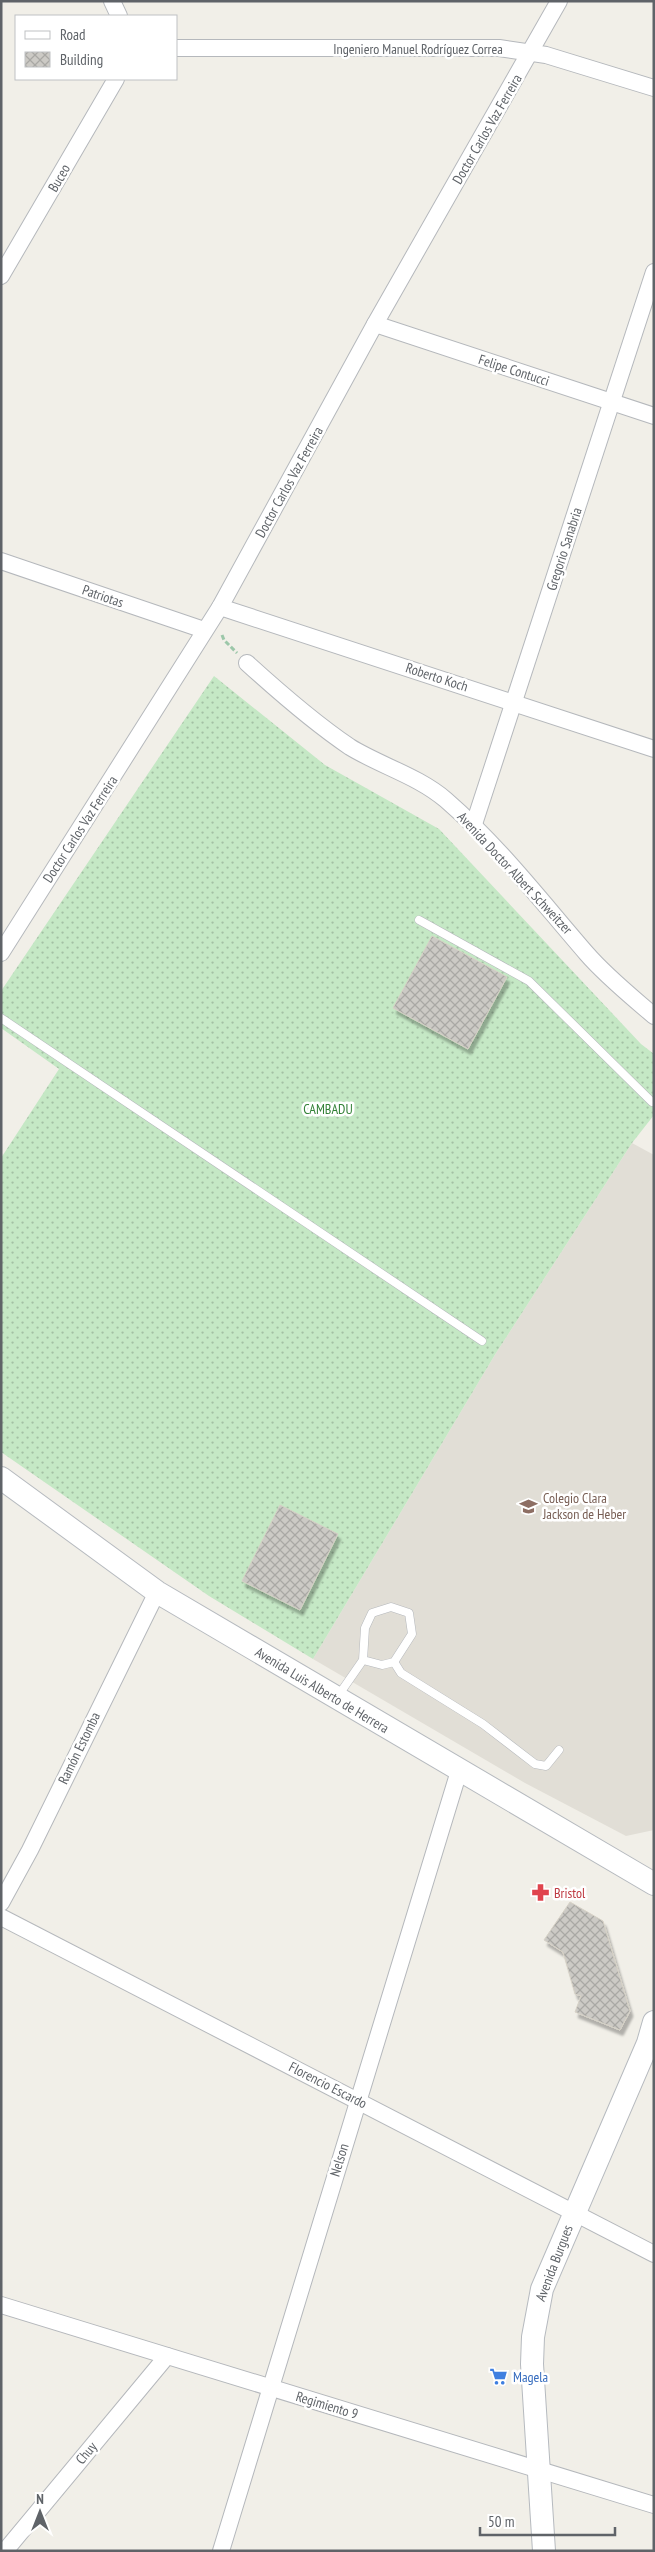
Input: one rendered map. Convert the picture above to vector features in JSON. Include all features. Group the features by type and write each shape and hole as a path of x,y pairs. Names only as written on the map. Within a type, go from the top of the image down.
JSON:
{"main road":[{"name":"Avenida Luis Alberto de Herrera","path":"1,1478 157,1592 654,1884"},
{"name":"Avenida Burgues","path":"544,2551 533,2338 542,2289 648,2043 654,2022"}],"street":[{"path":"112,1 119,15"},
{"name":"Doctor Carlos Vaz Ferreira","path":"1,952 158,708 204,630 220,607 375,324 559,1"},
{"name":"Ingeniero Manuel Rodríguez Correa","path":"178,48 499,48 531,51 654,88"},
{"name":"Buceo","path":"1,276 115,80"},
{"name":"Gregorio Sanabria","path":"474,824 654,272"},
{"name":"Felipe Contucci","path":"375,324 654,416"},
{"name":"Patriotas","path":"1,561 204,630"},
{"name":"Roberto Koch","path":"220,607 514,701 654,749"},
{"name":"Avenida Doctor Albert Schweitzer","path":"248,663 313,721 352,748 429,787 474,824 542,898 587,953 611,978 654,1016"},
{"name":"Ramón Estomba","path":"1,1903 30,1850 157,1592"},
{"name":"Nelson","path":"221,2551 459,1771"},
{"name":"Florencio Escardo","path":"1,1917 654,2254"},
{"name":"Regimiento 9","path":"1,2305 654,2505"},
{"name":"Chuy","path":"5,2551 167,2356"}],"lane":[{"path":"419,920 530,981 652,1102"},
{"path":"1,1018 482,1341"},
{"path":"337,1698 363,1660 365,1628 372,1613 391,1607 410,1613 412,1634 394,1662 382,1665 363,1660"},
{"path":"394,1662 401,1673 483,1724 535,1764 546,1766 559,1750"}],"path":[{"path":"220,607 219,623 224,640 248,663"}],"shaded area":[{"name":"Colegio Clara Jackson de Heber","path":"632,1143 654,1155 654,1830 626,1836 525,1783 313,1659 496,1353"}],"green space":[{"name":"CAMBADU","path":"214,676 325,765 439,829 641,1044 654,1054 654,1115 632,1143 496,1353 313,1659 209,1596 1,1452 1,1158 59,1069 1,1028 1,991"}],"building":[{"path":"432,936 507,977 468,1049 393,1008"},
{"path":"280,1505 338,1534 300,1610 242,1581"},
{"path":"570,1902 603,1921 630,2011 620,2030 575,2012 581,1996 575,1994 563,1952 544,1940"}],"place":[{"name":"Colegio Clara Jackson de Heber","path":"529,1506"},
{"name":"Bristol","path":"540,1893"},
{"name":"Magela","path":"499,2377"}]}
